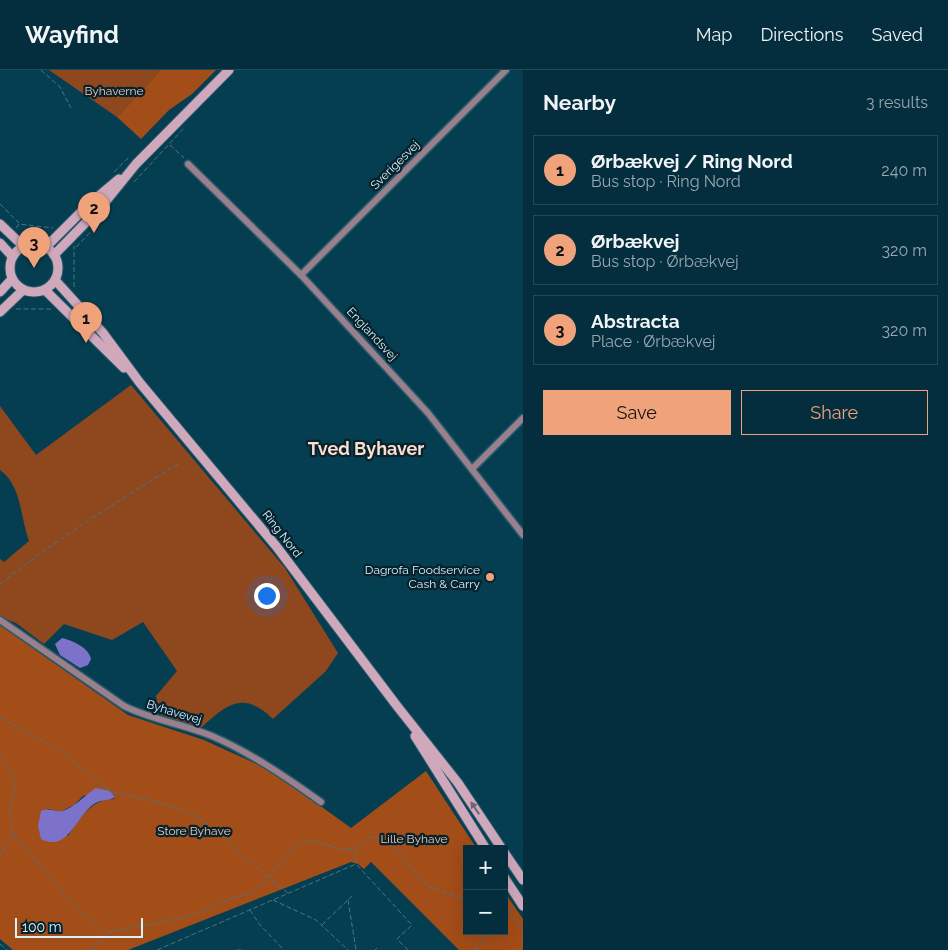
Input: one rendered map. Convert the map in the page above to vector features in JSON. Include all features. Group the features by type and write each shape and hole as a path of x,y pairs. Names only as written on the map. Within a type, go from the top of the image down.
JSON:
{"main road":[{"path":"46,247 133,161 162,138 229,70"},
{"path":"54,256 102,206 133,161"},
{"path":"0,224 23,246"},
{"path":"0,243 12,256"},
{"path":"38,244 46,247 54,256 58,272 55,280 45,290 30,292 23,290 12,279 10,272 12,256 23,246 38,244"},
{"path":"0,292 12,279"},
{"name":"Ring Nord","path":"55,280 103,333 140,383 276,546 458,783 499,845"},
{"path":"0,312 23,290"},
{"name":"Ring Nord","path":"45,290 140,383"},
{"name":"Ring Nord","path":"397,706 484,845"},
{"path":"508,857 522,875 508,878"},
{"path":"508,883 522,904"}],"street":[{"name":"Sverigesvej","path":"300,275 506,70"},
{"name":"Englandsvej","path":"188,164 300,275 428,413 523,535"},
{"path":"472,469 523,418"},
{"name":"Byhavevej","path":"0,620 124,706 145,716 212,736 273,768 321,802"}],"path":[{"path":"41,70 60,87 71,108"},
{"path":"128,188 170,145 187,123"},
{"path":"162,138 188,164"},
{"path":"110,175 133,161"},
{"path":"0,205 19,224"},
{"path":"76,248 103,218"},
{"path":"8,304 14,309 51,309 58,304"},
{"path":"0,584 62,537 111,508 178,464"},
{"path":"0,718 57,748 102,786 113,792 163,803 193,815 221,834 240,853 288,893"},
{"path":"0,754 10,766 14,775 15,786 10,810 13,833 55,883 106,933"},
{"path":"0,857 13,833"},
{"path":"93,950 106,933 177,919 256,890 270,877 296,845 302,841 310,840 342,850 356,848 370,838 380,838 396,849 428,886 463,901"},
{"path":"356,848 356,864 412,925 398,939 408,950"},
{"path":"157,950 356,864"},
{"path":"322,925 352,896"},
{"path":"273,900 322,925 348,950"},
{"path":"348,900 356,950"},
{"path":"522,904 509,910 523,931"},
{"path":"250,910 260,925 284,950"},
{"path":"475,950 485,935"},
{"path":"0,944 7,950"}],"green space":[{"name":"Byhaverne","path":"49,70 161,70 117,117"},
{"path":"161,70 216,70 192,94 169,110 141,139 117,117"},
{"path":"131,385 285,568 338,653 326,671 273,719 263,710 245,703 228,707 202,727 160,717 156,696 177,671 143,622 112,640 64,624 44,644 16,623 0,617 0,559 4,562 29,541 13,484 0,470 0,406 36,455"},
{"name":"Store Byhave","path":"0,625 128,715 204,740 272,771 351,828 426,771 474,845 463,845 463,935 508,935 508,897 523,919 523,950 459,950 371,862 364,869 358,864 351,862 128,950 13,950 0,939","holes":["110,791 115,797 114,799 99,802 93,806 82,816 68,836 41,811 49,809 60,812 74,805 83,796"]}],"shaded area":[{"path":"62,638 75,643 87,651 91,659 88,665 80,668 60,655 55,644"},
{"path":"96,788 110,791 115,797 94,804 71,831 58,841 50,842 41,839 38,826 41,811 47,809 65,810"}],"place":[{"name":"Ørbækvej","path":"94,233"},
{"name":"Abstracta","path":"34,268"},
{"name":"Ørbækvej / Ring Nord","path":"86,343"},
{"name":"Dagrofa Foodservice Cash & Carry","path":"490,577"}],"district":[{"name":"Tved Byhaver","path":"366,448"}],"park label":[{"name":"Lille Byhave","path":"414,839"}]}
